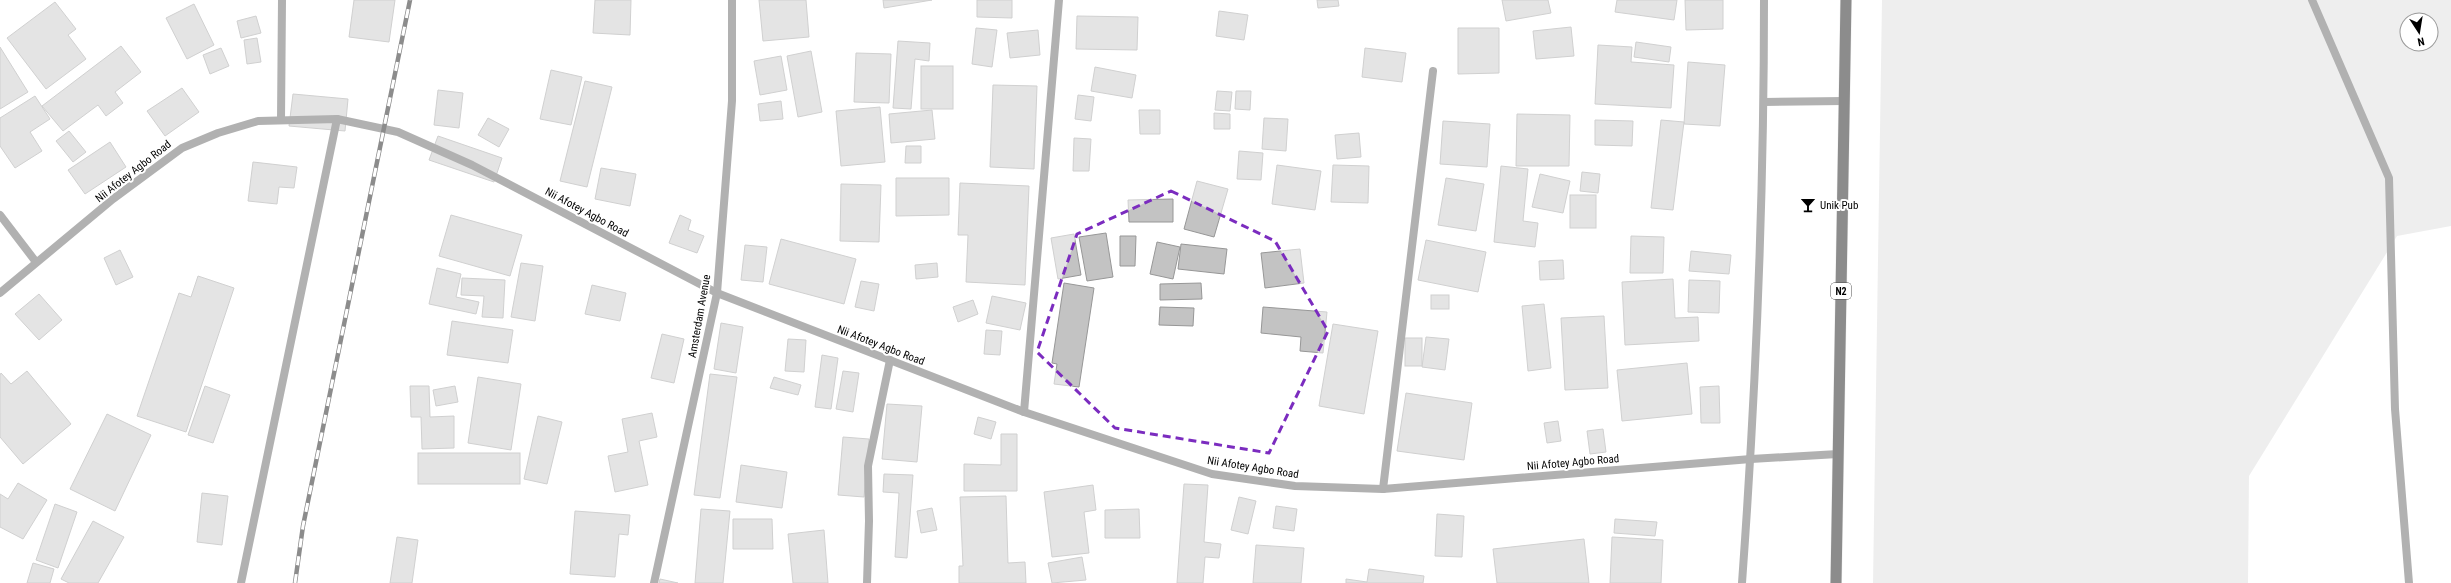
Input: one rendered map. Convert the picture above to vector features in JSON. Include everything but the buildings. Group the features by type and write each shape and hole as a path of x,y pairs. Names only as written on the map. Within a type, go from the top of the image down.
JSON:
{"highway":[{"name":"N2","path":"1836,583 1846,0"}],"street":[{"path":"281,120 282,0"},
{"name":"Amsterdam Avenue","path":"654,583 717,293 732,101 732,0"},
{"path":"1024,412 1059,0"},
{"path":"1742,583 1751,459 1764,102 1764,0"},
{"path":"2312,0 2389,178 2395,409 2409,583"},
{"path":"1383,489 1433,71"},
{"path":"1764,102 1844,101"},
{"path":"241,583 337,119"},
{"name":"Nii Afotey Agbo Road","path":"0,293 36,262 182,148 218,132 258,121 337,119 398,132 472,164 717,293 1024,412 1212,474 1295,486 1383,489 1751,459 1838,454"},
{"path":"0,215 36,262"},
{"path":"867,583 869,521 868,466 890,360"}],"highlighted area":[{"path":"1171,191 1275,241 1328,331 1269,453 1115,428 1037,352 1077,234"}],"shaded area":[{"path":"1882,0 2451,0 2451,226 2397,236 2249,476 2248,583 1873,583"}],"railway":[{"path":"295,583 303,526 410,0"}],"place":[{"name":"Unik Pub","path":"1808,205"}]}
